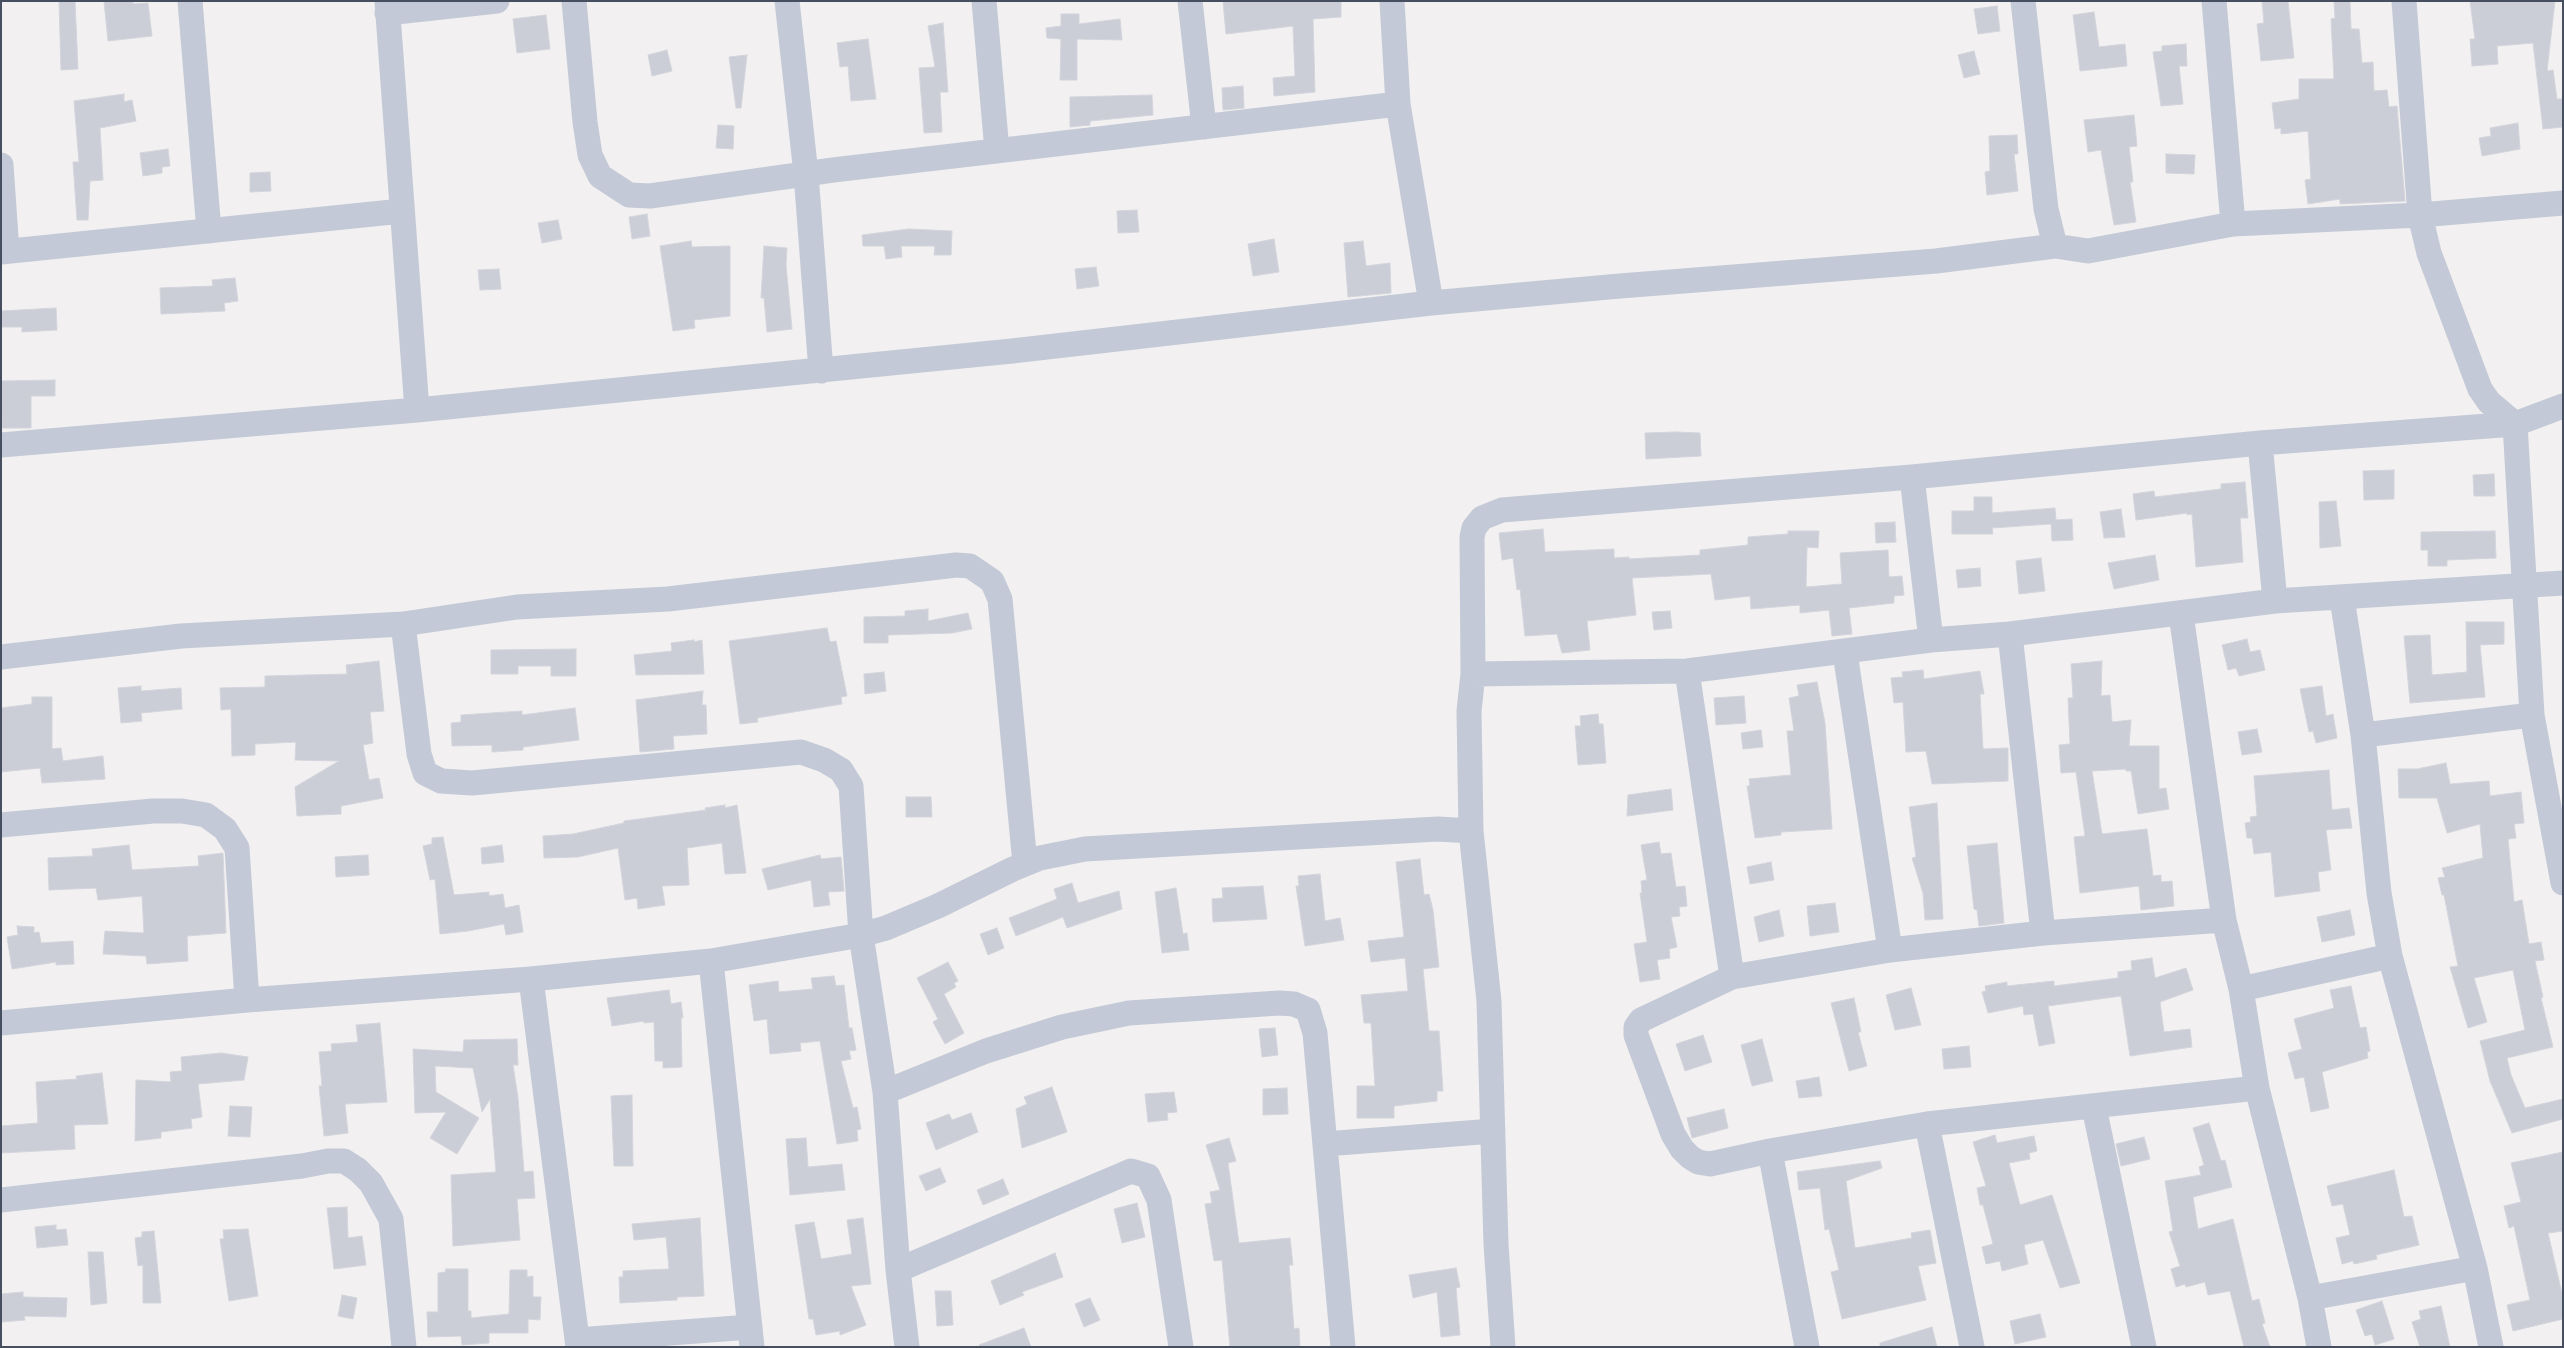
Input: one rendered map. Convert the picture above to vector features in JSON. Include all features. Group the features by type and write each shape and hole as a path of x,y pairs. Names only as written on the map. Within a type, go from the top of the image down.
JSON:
{"street":[{"path":"190,1 209,231"},
{"path":"417,410 387,7 497,1"},
{"path":"574,1 585,122 590,155 600,176 614,187 629,195 650,196 806,174 1398,104"},
{"path":"787,1 806,174 821,371"},
{"path":"984,1 997,151"},
{"path":"1190,1 1204,127"},
{"path":"1392,1 1398,104 1431,303"},
{"path":"2023,1 2046,209 2055,246"},
{"path":"2214,1 2233,224"},
{"path":"2404,1 2420,215 2432,261 2474,376 2489,402 2515,424 2532,715 2563,883"},
{"path":"1,165 4,252 402,211"},
{"path":"1,445 417,410 821,371 1431,303 1936,261 2055,246 2088,251 2233,224 2420,215 2563,203"},
{"path":"1503,1347 1496,1244 1489,1000 1471,831 1469,712 1473,674 1472,537 1474,528 1489,514 1512,510 1912,477 2260,443 2515,424 2563,406"},
{"path":"2260,443 2276,602"},
{"path":"1912,477 1931,640"},
{"path":"1,657 182,636 403,624 517,607 668,599 956,565 970,566 992,581 1000,599 1026,864"},
{"path":"1473,674 1687,671 1845,653 1931,640 2010,634 2276,602 2563,583"},
{"path":"2342,598 2363,735 2379,893 2390,956 2475,1268 2491,1347"},
{"path":"2181,614 2224,920 2241,989 2257,1088 2310,1298 2319,1347"},
{"path":"403,624 419,754 425,773 441,781 472,783 801,752 824,760 841,770 851,786 860,935 885,1092 898,1270 906,1347"},
{"path":"2010,634 2043,932"},
{"path":"1845,653 1890,950"},
{"path":"1687,671 1732,977"},
{"path":"2363,735 2532,715"},
{"path":"1,825 154,811 182,811 206,815 225,828 238,848 247,1000"},
{"path":"1,1023 247,1000 532,979 711,960 860,935 886,928 1040,858 1085,849 1438,829 1471,831"},
{"path":"2224,920 2043,932 1890,950 1732,977 1640,1020 1636,1027 1636,1035 1673,1134 1682,1149 1690,1157 1698,1162 1710,1164 1770,1151 1927,1124 2257,1088"},
{"path":"2241,989 2390,956"},
{"path":"532,979 577,1343 751,1337 711,960"},
{"path":"885,1092 986,1051 1062,1027 1129,1013 1218,1005 1294,1004 1308,1010 1315,1033 1343,1347"},
{"path":"2094,1107 2144,1347"},
{"path":"1927,1124 1972,1347"},
{"path":"1325,1144 1493,1131"},
{"path":"1770,1151 1807,1347"},
{"path":"1,1200 302,1166 328,1161 344,1161 372,1182 391,1219 404,1347"},
{"path":"898,1270 1131,1171 1148,1176 1159,1200 1181,1347"},
{"path":"2310,1298 2475,1268"}],"building":[{"path":"59,1 75,1 78,69 61,70"},
{"path":"104,1 133,1 133,4 148,3 152,36 108,41"},
{"path":"1223,1 1341,1 1341,17 1313,19 1315,92 1274,96 1273,78 1295,76 1293,26 1226,34"},
{"path":"2262,1 2288,1 2294,58 2261,61 2257,24 2264,23"},
{"path":"2334,1 2350,1 2351,29 2359,29 2362,63 2373,62 2374,91 2387,90 2389,107 2397,106 2405,201 2340,204 2340,199 2308,204 2305,180 2311,179 2308,131 2281,134 2281,128 2275,129 2272,103 2299,99 2299,79 2334,79 2331,19 2335,18"},
{"path":"2470,1 2555,1 2547,71 2553,70 2557,99 2563,99 2563,127 2543,129 2533,43 2497,46 2498,64 2472,66 2470,39 2475,39"},
{"path":"1997,6 2000,31 1978,34 1974,9"},
{"path":"2094,12 2099,47 2125,44 2127,66 2080,71 2073,15"},
{"path":"1061,14 1079,14 1079,24 1120,19 1122,40 1077,39 1077,80 1060,80 1061,39 1047,38 1046,28 1061,26"},
{"path":"546,15 550,49 517,53 513,19"},
{"path":"943,23 948,92 940,92 942,132 924,133 919,68 935,67 928,26"},
{"path":"868,39 876,99 851,101 848,66 840,67 837,43"},
{"path":"2186,44 2187,66 2179,66 2183,104 2161,106 2153,52 2162,51 2162,46"},
{"path":"667,50 672,71 652,76 648,55"},
{"path":"1974,51 1980,74 1964,78 1958,55"},
{"path":"747,55 741,108 736,108 729,57"},
{"path":"1243,86 1244,108 1223,110 1222,88"},
{"path":"124,94 124,102 132,100 136,121 100,128 103,180 90,181 88,220 77,220 73,162 79,162 74,101"},
{"path":"1152,95 1153,115 1090,121 1090,125 1070,127 1070,97"},
{"path":"2134,115 2137,146 2129,147 2133,182 2130,182 2136,222 2114,225 2101,150 2088,152 2084,120"},
{"path":"2518,123 2520,149 2482,156 2479,138 2491,136 2490,128"},
{"path":"718,125 734,126 733,149 716,148"},
{"path":"2017,135 2018,154 2014,154 2018,191 1987,195 1985,172 1990,171 1989,136"},
{"path":"168,149 170,166 162,167 162,173 143,176 140,153"},
{"path":"2166,154 2195,155 2194,174 2166,173"},
{"path":"270,172 271,191 250,192 250,173"},
{"path":"1137,210 1139,232 1118,233 1117,211"},
{"path":"647,214 650,236 632,239 629,217"},
{"path":"558,220 562,239 542,243 538,223"},
{"path":"909,229 952,231 951,255 934,255 935,246 901,246 902,257 886,259 884,246 863,246 862,235"},
{"path":"1274,239 1279,272 1253,276 1248,244"},
{"path":"691,241 692,247 730,246 730,316 694,320 695,328 673,331 660,246"},
{"path":"1363,241 1366,266 1390,263 1391,293 1348,297 1344,243"},
{"path":"764,246 787,248 786,265 792,329 767,332 764,298 761,298"},
{"path":"1096,267 1099,286 1077,289 1075,269"},
{"path":"499,269 501,289 480,290 478,270"},
{"path":"235,278 238,301 224,303 225,311 161,314 160,288 213,286 212,280"},
{"path":"56,308 57,330 22,332 22,327 1,327 1,311"},
{"path":"55,380 55,396 31,396 31,428 2,428 1,381"},
{"path":"1645,433 1700,433 1701,456 1646,459"},
{"path":"2394,470 2394,499 2364,500 2363,471"},
{"path":"2494,474 2495,496 2474,496 2473,475"},
{"path":"2245,482 2248,518 2240,518 2243,562 2196,567 2192,514 2187,515 2187,513 2136,520 2133,494 2154,491 2155,497 2221,489 2221,484"},
{"path":"1974,497 1992,497 1992,513 2055,508 2056,520 2072,519 2073,540 2052,541 2051,524 1992,528 1993,534 1952,534 1952,511 1974,511"},
{"path":"2336,501 2341,546 2320,548 2319,502"},
{"path":"2121,509 2125,537 2104,538 2100,512"},
{"path":"1895,522 1896,542 1876,543 1875,523"},
{"path":"1543,529 1545,552 1614,549 1614,558 1629,557 1629,559 1700,555 1700,550 1748,545 1748,537 1788,534 1788,531 1819,531 1818,548 1807,547 1806,587 1842,584 1840,553 1888,550 1889,577 1902,576 1904,595 1894,596 1894,603 1849,608 1852,634 1832,636 1829,610 1800,613 1800,605 1751,609 1750,596 1715,600 1711,574 1632,578 1636,615 1587,621 1590,650 1562,653 1557,634 1525,636 1520,589 1517,590 1513,558 1502,560 1499,533"},
{"path":"2495,531 2496,558 2447,560 2447,566 2428,566 2428,550 2421,550 2421,532"},
{"path":"2155,555 2159,580 2114,589 2108,563"},
{"path":"2041,558 2045,591 2019,594 2016,561"},
{"path":"1980,568 1981,586 1958,588 1956,570"},
{"path":"928,609 928,621 968,613 972,629 952,633 888,635 888,643 864,643 864,617 905,616 905,611"},
{"path":"1670,611 1672,628 1654,630 1652,612"},
{"path":"2466,622 2504,622 2504,644 2480,645 2485,697 2410,703 2404,636 2430,635 2432,675 2467,672"},
{"path":"827,628 830,642 836,641 847,696 841,697 842,704 757,718 758,722 740,724 729,641"},
{"path":"2247,639 2250,652 2260,650 2265,670 2239,676 2236,668 2228,670 2222,645"},
{"path":"694,640 694,642 702,640 704,674 636,675 634,655 672,651 671,643"},
{"path":"576,649 576,676 551,676 551,666 518,666 518,674 491,674 491,650"},
{"path":"379,661 384,711 370,712 373,743 363,745 369,780 379,778 383,798 341,806 341,814 297,816 295,787 339,761 295,760 296,742 255,744 255,755 232,756 231,709 221,710 220,688 265,687 265,676 347,674 346,665"},
{"path":"2102,661 2101,696 2110,695 2112,722 2131,720 2129,746 2159,746 2159,789 2166,788 2169,809 2138,814 2131,771 2126,771 2126,769 2092,771 2102,834 2147,829 2153,876 2161,875 2161,882 2172,881 2174,906 2141,910 2139,886 2080,893 2074,837 2085,836 2076,772 2061,773 2059,745 2070,744 2068,698 2073,698 2071,664"},
{"path":"1923,670 1924,679 1980,671 1984,694 1980,694 1983,749 2008,748 2008,781 1932,784 1926,751 1906,752 1903,702 1894,703 1891,678 1903,677 1902,672"},
{"path":"884,672 886,691 865,694 864,674"},
{"path":"1817,682 1825,723 1832,829 1781,832 1781,835 1755,838 1747,786 1750,786 1749,779 1791,775 1787,731 1794,731 1789,698 1799,696 1797,685"},
{"path":"141,686 141,691 181,688 182,709 141,713 142,721 121,723 118,688"},
{"path":"2322,686 2326,716 2333,714 2337,738 2316,743 2313,731 2309,732 2300,689"},
{"path":"703,691 702,705 706,705 707,734 673,736 674,749 640,752 636,700"},
{"path":"1744,696 1746,723 1716,725 1714,698"},
{"path":"32,697 52,697 52,749 61,748 63,761 103,756 105,779 42,783 40,768 1,772 1,708 32,704"},
{"path":"575,708 579,740 523,747 523,750 492,752 492,745 452,746 451,723 461,722 461,715 522,711 522,715"},
{"path":"1598,714 1599,724 1603,724 1606,763 1578,765 1575,726 1581,726 1580,716"},
{"path":"2257,729 2262,752 2242,755 2238,732"},
{"path":"1761,730 1763,747 1743,749 1741,733"},
{"path":"2446,763 2450,784 2489,781 2490,796 2521,792 2524,823 2514,824 2516,838 2508,839 2514,902 2522,900 2529,944 2541,942 2544,960 2535,961 2543,997 2541,998 2553,1047 2507,1058 2511,1075 2525,1108 2563,1099 2563,1119 2512,1133 2490,1081 2480,1041 2525,1030 2513,970 2474,978 2487,1022 2468,1028 2450,967 2458,966 2444,895 2442,895 2438,878 2445,877 2442,868 2483,858 2480,824 2447,833 2437,798 2399,798 2398,769 2417,769"},
{"path":"2329,770 2332,810 2349,808 2352,828 2326,830 2331,870 2318,872 2320,891 2275,897 2271,852 2254,854 2252,838 2247,838 2245,823 2251,822 2250,817 2257,816 2254,776"},
{"path":"1671,789 1673,810 1627,816 1628,795"},
{"path":"906,797 931,797 932,817 906,817"},
{"path":"1937,803 1943,919 1925,920 1923,893 1912,858 1916,857 1909,807"},
{"path":"725,805 725,808 737,805 746,873 725,874 722,843 687,848 689,885 662,886 665,905 638,909 637,898 625,900 618,848 578,857 544,858 543,836 573,834 624,823 624,821 706,810 705,808"},
{"path":"443,837 454,895 489,892 489,896 503,894 505,908 519,905 523,932 506,935 504,924 440,934 435,879 430,880 423,846 432,844 432,838"},
{"path":"1659,842 1661,854 1671,853 1676,887 1685,886 1687,906 1679,907 1680,916 1671,917 1677,947 1669,949 1670,958 1657,960 1660,979 1640,982 1634,944 1647,942 1640,893 1642,893 1641,881 1647,880 1641,845"},
{"path":"1997,843 2004,923 1979,926 1977,910 1974,909 1967,846"},
{"path":"129,845 132,870 199,866 198,856 223,853 226,933 187,936 188,961 147,964 146,956 103,954 105,931 144,933 142,896 98,900 96,888 49,890 48,858 93,856 92,849"},
{"path":"502,845 504,862 482,864 481,848"},
{"path":"368,855 369,875 336,877 335,857"},
{"path":"820,855 821,859 841,857 844,891 828,892 830,905 814,907 811,880 768,890 762,869"},
{"path":"1420,859 1424,895 1429,894 1433,910 1439,967 1423,969 1429,1031 1439,1031 1443,1091 1437,1091 1437,1101 1394,1106 1394,1118 1357,1118 1357,1086 1375,1086 1371,1023 1364,1023 1361,995 1408,991 1405,958 1371,962 1368,941 1404,937 1396,862"},
{"path":"1771,862 1774,880 1750,884 1747,867"},
{"path":"1320,874 1325,921 1340,918 1344,940 1305,946 1296,886 1299,886 1298,876"},
{"path":"1072,883 1078,903 1119,891 1122,909 1067,928 1063,917 1016,936 1009,918 1057,899 1054,889"},
{"path":"1263,886 1267,919 1213,922 1212,899 1223,898 1222,888"},
{"path":"1176,888 1183,934 1187,933 1189,950 1162,953 1155,892"},
{"path":"1835,903 1839,932 1810,936 1807,906"},
{"path":"1779,910 1784,936 1759,942 1754,917"},
{"path":"2350,910 2355,935 2322,942 2317,917"},
{"path":"17,926 34,927 34,933 39,932 41,943 73,941 74,964 56,965 56,962 12,969 7,937 18,935"},
{"path":"997,928 1004,948 988,955 980,934"},
{"path":"2152,958 2155,978 2186,968 2193,990 2160,1002 2164,1032 2190,1029 2192,1047 2130,1056 2121,996 2048,1006 2055,1043 2039,1046 2033,1014 2024,1015 2023,1006 1988,1013 1982,992 1986,991 1985,986 2007,982 2007,986 2054,981 2054,986 2118,978 2118,972 2132,970 2131,961"},
{"path":"948,962 958,981 954,983 956,987 944,994 964,1033 945,1044 933,1022 938,1019 917,978"},
{"path":"834,976 836,986 844,985 849,1028 852,1028 856,1050 849,1051 851,1059 841,1061 853,1108 857,1107 861,1129 857,1130 858,1141 837,1144 820,1041 800,1043 801,1051 770,1054 767,1019 754,1021 749,985 778,981 779,992 813,989 811,978"},
{"path":"2351,986 2360,1028 2366,1027 2370,1051 2367,1052 2368,1058 2322,1072 2329,1108 2311,1112 2304,1077 2295,1079 2288,1053 2302,1049 2294,1019 2334,1008 2330,990"},
{"path":"1911,988 1921,1025 1895,1030 1886,995"},
{"path":"669,990 671,1004 681,1002 683,1018 681,1018 682,1067 663,1068 663,1061 655,1061 654,1022 644,1023 644,1021 612,1026 607,998"},
{"path":"1854,998 1861,1032 1858,1032 1867,1066 1849,1071 1831,1003"},
{"path":"380,1023 387,1102 345,1104 348,1133 324,1136 319,1086 322,1086 319,1052 332,1051 331,1044 358,1042 356,1025"},
{"path":"1275,1028 1278,1055 1262,1057 1259,1029"},
{"path":"1703,1035 1712,1062 1685,1071 1676,1044"},
{"path":"517,1039 518,1065 513,1065 518,1098 524,1172 533,1171 535,1198 517,1199 520,1240 453,1246 451,1175 496,1172 490,1099 482,1112 473,1068 435,1066 436,1092 479,1118 457,1154 430,1138 446,1112 415,1113 413,1049 463,1052 464,1040"},
{"path":"1762,1039 1773,1081 1752,1086 1741,1045"},
{"path":"1969,1046 1971,1067 1944,1069 1942,1049"},
{"path":"221,1053 248,1057 244,1080 198,1084 202,1117 191,1119 192,1128 161,1132 161,1138 135,1141 136,1080 171,1082 170,1072 182,1071 181,1057"},
{"path":"102,1073 108,1124 74,1125 75,1149 1,1153 1,1126 38,1123 36,1082 77,1079 76,1076"},
{"path":"1819,1077 1822,1096 1799,1098 1796,1081"},
{"path":"1052,1087 1067,1132 1022,1148 1016,1109 1027,1104 1024,1097"},
{"path":"1287,1088 1288,1114 1263,1115 1263,1089"},
{"path":"1174,1092 1177,1112 1167,1113 1168,1120 1148,1122 1145,1094"},
{"path":"632,1095 633,1166 614,1166 611,1096"},
{"path":"230,1106 252,1107 250,1137 228,1136"},
{"path":"1724,1109 1728,1128 1692,1138 1687,1118"},
{"path":"971,1113 978,1132 936,1150 926,1123 949,1114 952,1120"},
{"path":"2209,1123 2221,1161 2225,1160 2232,1187 2193,1197 2198,1229 2233,1219 2252,1301 2259,1299 2265,1323 2262,1324 2270,1347 2244,1347 2230,1291 2208,1295 2205,1282 2186,1287 2185,1284 2176,1287 2171,1269 2180,1266 2169,1232 2173,1231 2165,1181 2201,1175 2199,1167 2204,1165 2193,1128"},
{"path":"1995,1135 1997,1143 2034,1136 2037,1151 2029,1153 2030,1159 2009,1163 2020,1205 2052,1195 2080,1283 2060,1288 2043,1240 2024,1245 2028,1264 2002,1271 2000,1261 1986,1264 1982,1247 1993,1244 1983,1205 1980,1205 1977,1188 1986,1186 1973,1142"},
{"path":"2144,1137 2150,1159 2121,1166 2116,1144"},
{"path":"806,1138 808,1167 842,1164 845,1190 790,1195 786,1139"},
{"path":"1229,1138 1236,1161 1228,1163 1239,1243 1290,1238 1293,1265 1289,1265 1294,1329 1299,1328 1300,1347 1230,1347 1222,1260 1214,1261 1205,1204 1212,1203 1210,1192 1220,1190 1206,1145"},
{"path":"2563,1152 2563,1231 2548,1233 2563,1298 2563,1319 2513,1331 2507,1305 2530,1300 2514,1226 2509,1228 2504,1206 2521,1202 2511,1163"},
{"path":"1880,1161 1882,1168 1846,1181 1855,1248 1912,1238 1911,1233 1930,1230 1936,1263 1918,1266 1926,1300 1842,1319 1831,1272 1839,1270 1829,1229 1825,1230 1820,1188 1799,1190 1797,1172"},
{"path":"940,1168 946,1182 926,1191 919,1176"},
{"path":"2394,1170 2404,1217 2412,1216 2419,1245 2376,1255 2377,1259 2354,1264 2353,1261 2342,1264 2336,1238 2350,1235 2343,1204 2332,1206 2327,1186"},
{"path":"1003,1179 1009,1194 983,1205 977,1190"},
{"path":"1137,1203 1145,1237 1122,1243 1114,1209"},
{"path":"347,1207 348,1238 362,1236 366,1265 334,1269 327,1208"},
{"path":"700,1218 704,1296 677,1297 677,1300 620,1303 619,1277 623,1277 623,1271 669,1269 666,1237 634,1240 632,1224"},
{"path":"863,1218 871,1284 851,1286 866,1325 840,1335 840,1331 816,1335 813,1319 809,1319 795,1225 814,1222 821,1259 852,1254 847,1220"},
{"path":"56,1225 56,1230 66,1229 68,1245 37,1248 35,1227"},
{"path":"248,1229 258,1296 229,1301 220,1239 224,1239 223,1230"},
{"path":"154,1231 161,1303 143,1303 143,1265 138,1266 135,1238 142,1237 142,1232"},
{"path":"88,1252 103,1252 107,1303 91,1305"},
{"path":"1055,1253 1063,1277 1022,1292 1024,1295 1000,1305 991,1281"},
{"path":"1456,1268 1460,1287 1456,1288 1460,1335 1441,1337 1437,1292 1413,1298 1409,1275"},
{"path":"446,1269 468,1269 468,1311 471,1311 471,1318 509,1314 510,1270 527,1270 527,1277 533,1276 533,1297 541,1297 540,1320 528,1319 528,1333 489,1333 489,1343 462,1345 461,1336 428,1337 427,1312 438,1312 438,1273 445,1272"},
{"path":"935,1291 951,1291 953,1325 937,1326"},
{"path":"23,1292 23,1297 67,1298 66,1317 24,1316 25,1320 1,1322 1,1294"},
{"path":"342,1295 357,1298 353,1319 338,1316"},
{"path":"1090,1298 1100,1320 1084,1327 1075,1304"},
{"path":"2382,1301 2394,1339 2375,1345 2372,1334 2365,1336 2356,1310"},
{"path":"2441,1306 2450,1347 2420,1347 2412,1322 2421,1319 2419,1311"},
{"path":"2040,1314 2046,1337 2015,1344 2010,1321"},
{"path":"1932,1327 1937,1347 1880,1347 1880,1343"},
{"path":"1024,1328 1031,1347 980,1347 979,1345"}]}
